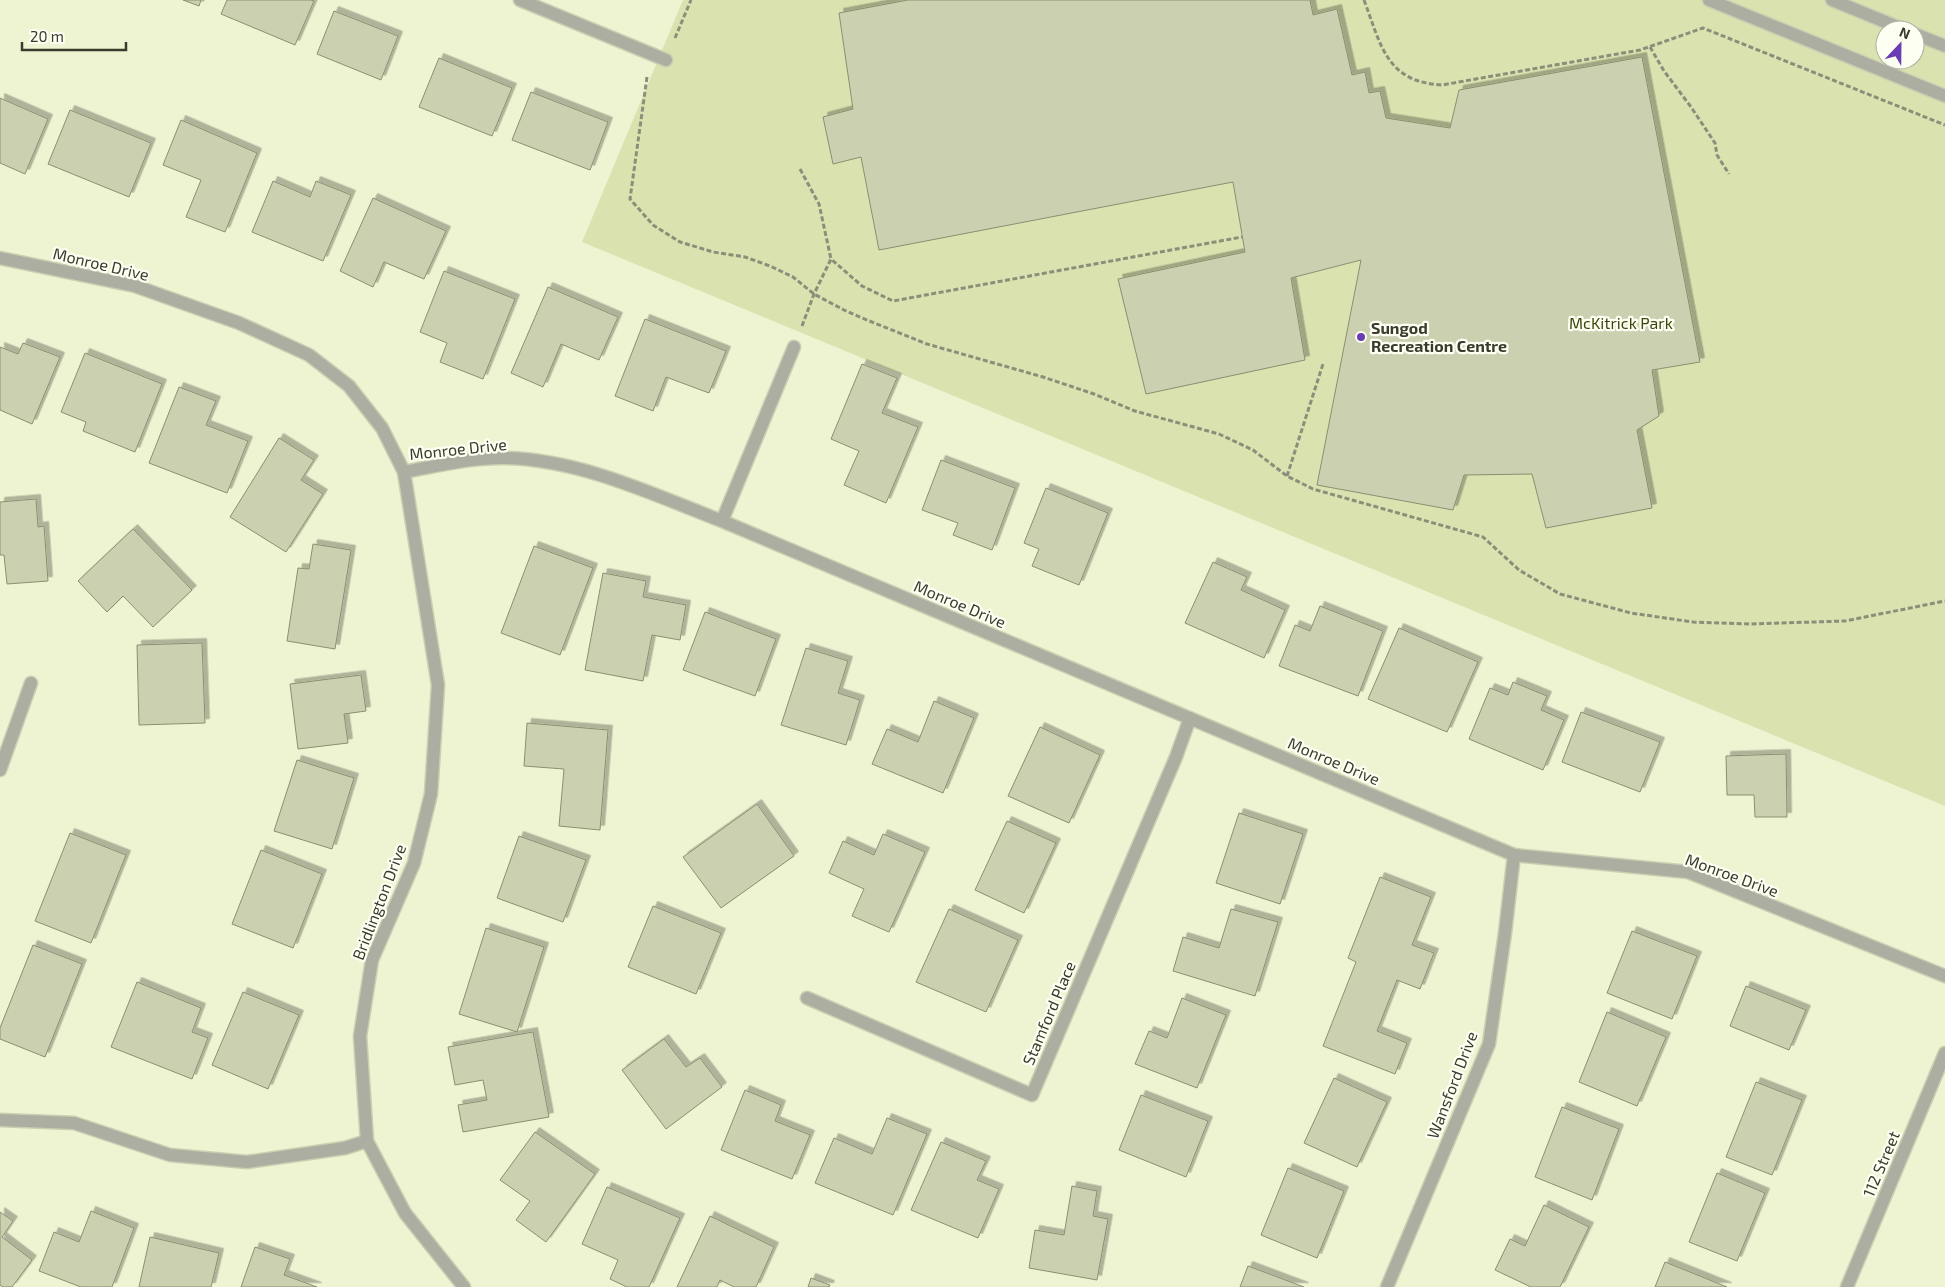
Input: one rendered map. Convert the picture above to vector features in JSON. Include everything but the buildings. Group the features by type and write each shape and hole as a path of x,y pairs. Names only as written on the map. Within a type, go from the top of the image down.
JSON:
{"street":[{"path":"520,0 666,60"},
{"path":"1709,0 1945,96"},
{"path":"1832,0 1881,20"},
{"path":"1925,38 1945,46"},
{"name":"Monroe Drive","path":"0,258 135,286 239,323 309,355 349,386 382,428 404,472 464,462 505,458 551,462 614,480 722,521 1514,855 1688,872 1945,976"},
{"path":"722,521 794,347"},
{"name":"Bridlington Drive","path":"404,472 438,685 432,794 414,863 372,960 360,1036 367,1141 405,1213 464,1287"},
{"path":"0,770 31,683"},
{"name":"Stamford Place","path":"807,998 1032,1095 1176,757 1190,718"},
{"name":"Wansford Drive","path":"1387,1287 1489,1044 1514,855"},
{"name":"112 Street","path":"1847,1287 1945,1053"},
{"path":"0,1120 74,1123 170,1155 248,1162 345,1148 367,1141"}],"path":[{"path":"692,0 666,60 648,72 630,199 653,225 680,242 714,252 745,257 770,266 793,277 814,294 844,310 927,344 1043,377 1094,394 1135,411 1219,434 1253,450 1286,476 1313,489 1482,537 1519,570 1560,594 1631,612 1693,622 1750,624 1825,622 1854,619 1945,601"},
{"path":"1364,0 1380,44 1394,66 1408,78 1424,84 1442,85 1500,76 1640,50 1703,28 1945,125"},
{"path":"1650,47 1664,72 1691,107 1714,143 1717,155 1729,174"},
{"path":"800,169 819,204 831,259 862,286 893,301 1242,237"},
{"path":"794,347 814,294 831,259"},
{"path":"1286,476 1323,364"}],"green space":[{"name":"McKitrick Park","path":"683,0 1945,0 1945,806 582,242"}],"place":[{"name":"Sungod Recreation Centre","path":"1361,337"}]}
